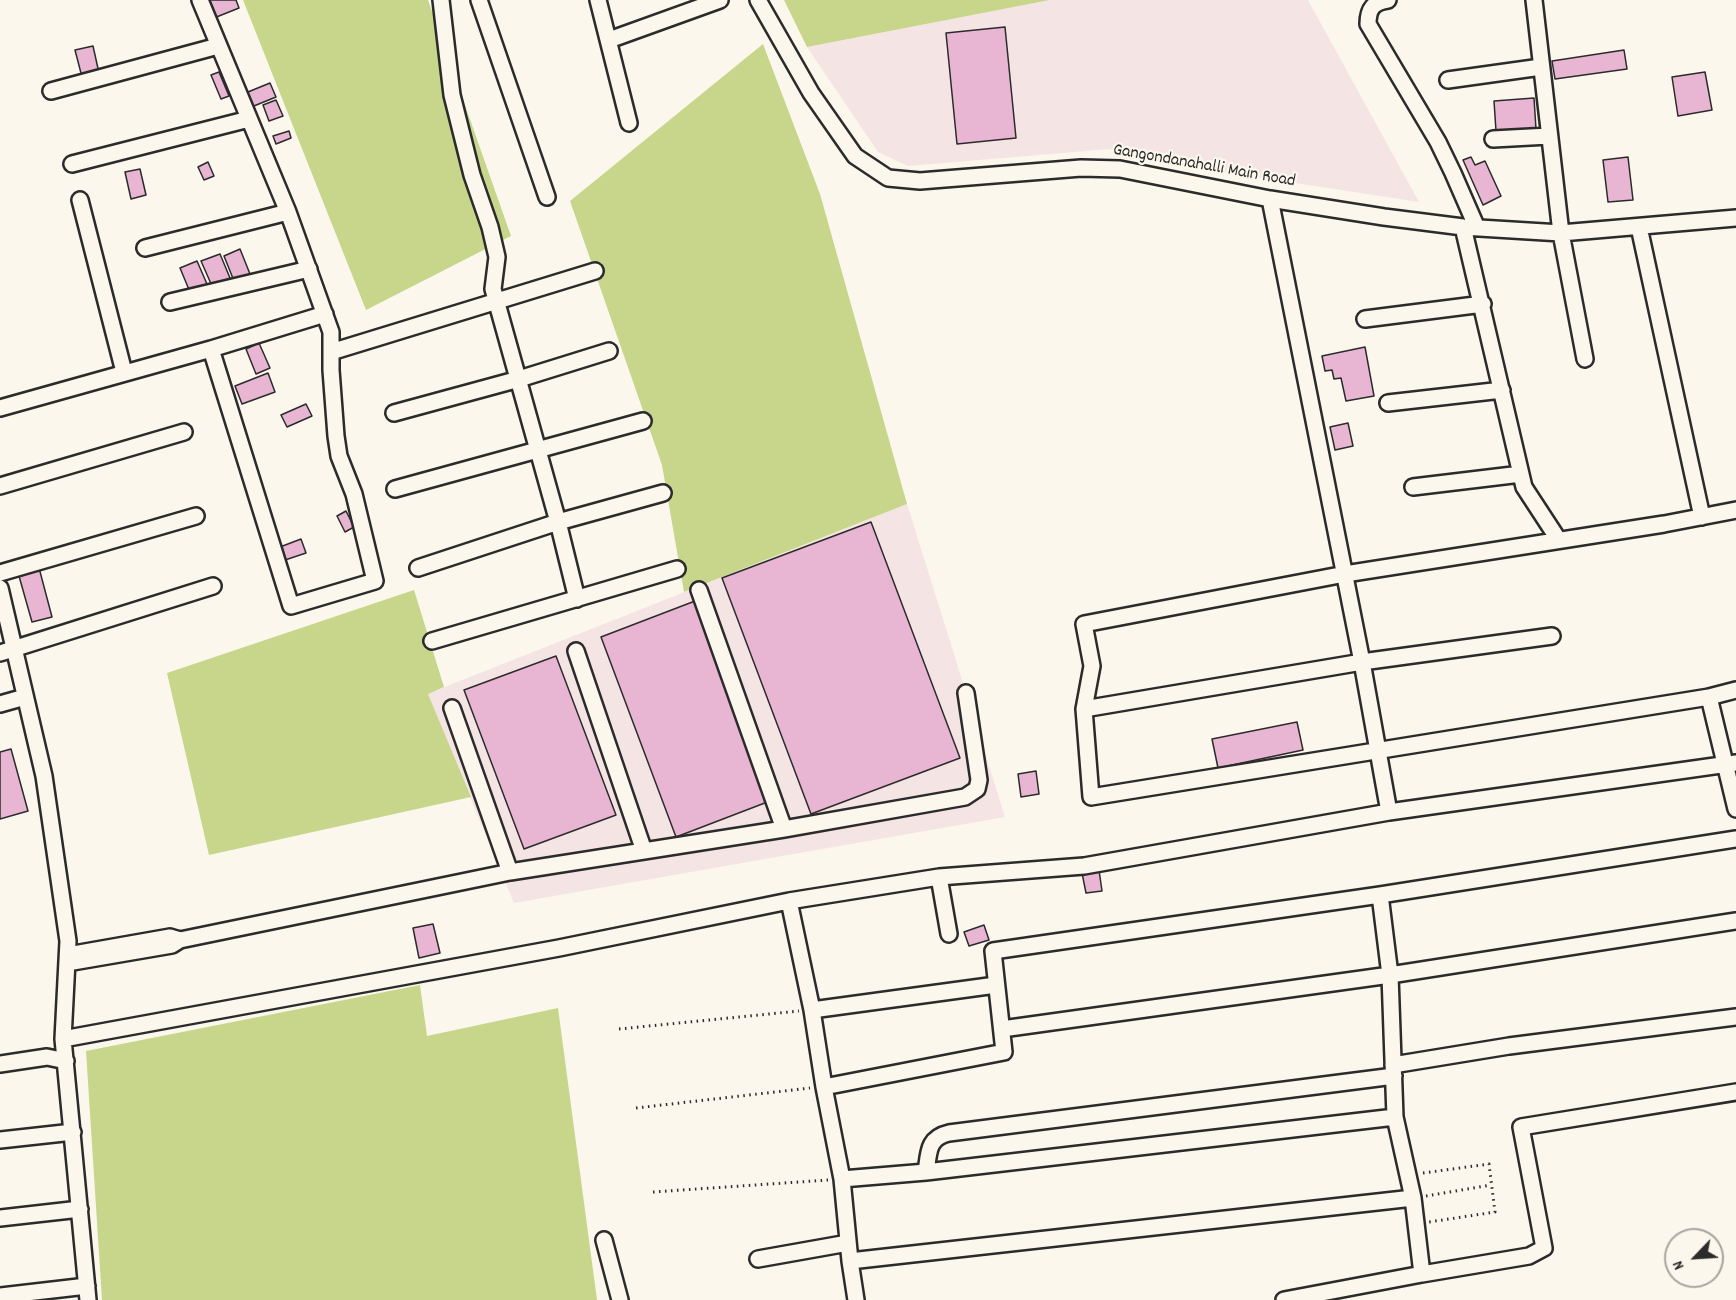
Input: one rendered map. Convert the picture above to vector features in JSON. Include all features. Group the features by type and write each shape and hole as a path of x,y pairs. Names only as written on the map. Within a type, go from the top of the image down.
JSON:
{"street":[{"path":"200,0 288,212 331,332 339,456 354,494 375,581 291,606 211,349"},
{"path":"441,0 452,95 472,175 490,227 497,257 493,289 577,599"},
{"path":"479,0 547,196"},
{"path":"598,0 629,123"},
{"path":"609,40 720,0"},
{"name":"Gangondanahalli Main Road","path":"758,0 811,93 855,156 888,178 920,181 1081,168 1120,169 1270,199 1384,217 1470,227 1561,233 1736,218"},
{"path":"1388,0 1373,6 1368,13 1368,24 1454,173 1470,227 1482,304 1524,487 1558,539"},
{"path":"1534,0 1561,233 1585,359"},
{"path":"51,91 218,46"},
{"path":"1448,80 1541,67"},
{"path":"72,164 249,119"},
{"path":"1493,139 1549,136"},
{"path":"1270,199 1362,662 1389,812"},
{"path":"80,200 124,372"},
{"path":"145,248 288,212"},
{"path":"1639,227 1702,517"},
{"path":"170,302 309,269"},
{"path":"331,352 595,271"},
{"path":"1365,319 1482,304"},
{"path":"0,408 211,349 325,314"},
{"path":"394,414 609,351"},
{"path":"1388,403 1502,390"},
{"path":"395,489 643,421"},
{"path":"0,486 184,432"},
{"path":"1413,487 1521,474"},
{"path":"418,568 558,522 663,493"},
{"path":"1736,510 1344,574 1084,624 1092,666 1083,710 1091,797 1709,697 1736,690"},
{"path":"0,573 196,516"},
{"path":"432,641 677,569"},
{"path":"7,651 213,586"},
{"path":"0,588 7,651 26,698 44,776 68,941 63,1039 87,1293 0,1296"},
{"path":"699,590 784,829"},
{"path":"1083,710 1362,662 1552,636"},
{"path":"576,651 644,850"},
{"path":"67,959 172,945 180,940 510,872 784,829 956,799 972,794 977,789 979,780 966,693"},
{"path":"1709,697 1731,764 1736,809"},
{"path":"0,704 26,698"},
{"path":"452,708 510,872"},
{"path":"63,1039 558,948 789,901 939,877 1084,866 1389,812 1731,764"},
{"path":"824,1087 1004,1052 993,951 1380,895 1736,839"},
{"path":"939,877 949,934"},
{"path":"1380,895 1390,975 1395,1117 1413,1198 1422,1274"},
{"path":"789,901 812,1010 842,1179 856,1300"},
{"path":"1002,1029 1390,975 1736,921"},
{"path":"812,1010 996,985"},
{"path":"926,1172 932,1143 939,1136 949,1133 1394,1070 1509,1046 1736,1017"},
{"path":"0,1064 47,1057 66,1061"},
{"path":"1284,1300 1529,1256 1544,1248 1521,1127 1736,1092"},
{"path":"842,1179 926,1172 1395,1117"},
{"path":"0,1140 73,1132"},
{"path":"850,1261 1413,1198"},
{"path":"0,1218 80,1209"},
{"path":"604,1240 620,1300"},
{"path":"758,1259 848,1243"}],"path":[{"path":"620,1029 812,1010"},
{"path":"636,1108 824,1087"},
{"path":"1408,1175 1490,1164 1495,1212 1415,1224"},
{"path":"653,1192 842,1179"},
{"path":"1413,1198 1492,1185"}],"shaded area":[{"path":"1050,0 1308,0 1419,202 1198,168 1109,149 908,166 878,152 807,47"},
{"path":"907,504 1005,817 514,903 427,694"}],"green space":[{"path":"243,0 428,0 511,236 366,310"},
{"path":"784,0 1050,0 807,47"},
{"path":"763,44 820,194 907,504 684,592 662,465 570,201"},
{"path":"414,590 444,687 428,694 471,797 209,855 167,673"},
{"path":"420,985 427,1036 558,1008 597,1300 102,1300 86,1051"}],"building":[{"path":"206,0 236,0 239,8 214,18"},
{"path":"1005,27 1016,138 957,144 946,33"},
{"path":"93,46 99,73 82,77 75,50"},
{"path":"1624,50 1627,69 1555,79 1552,61"},
{"path":"219,72 229,96 221,99 211,75"},
{"path":"1705,72 1712,110 1678,116 1672,77"},
{"path":"270,83 276,97 249,108 243,94"},
{"path":"1534,98 1536,129 1496,131 1494,101"},
{"path":"276,100 283,116 269,121 263,105"},
{"path":"289,131 291,138 276,144 273,136"},
{"path":"1471,157 1475,165 1485,161 1501,196 1483,205 1463,160"},
{"path":"1628,157 1633,200 1608,202 1603,160"},
{"path":"208,162 214,176 204,180 198,167"},
{"path":"140,169 146,195 131,199 125,172"},
{"path":"240,249 250,274 234,281 224,256"},
{"path":"220,254 230,278 212,286 201,261"},
{"path":"197,261 207,284 190,292 180,268"},
{"path":"259,343 270,368 256,374 246,349"},
{"path":"1365,347 1374,396 1346,401 1341,378 1334,379 1332,370 1325,371 1322,356"},
{"path":"268,373 275,392 242,404 235,386"},
{"path":"306,404 312,416 287,427 281,415"},
{"path":"1348,423 1353,446 1335,450 1330,427"},
{"path":"346,511 354,527 345,532 337,516"},
{"path":"871,522 960,758 811,814 722,578"},
{"path":"301,539 306,553 285,560 280,547"},
{"path":"38,564 52,617 32,622 17,569"},
{"path":"695,601 770,801 676,837 601,637"},
{"path":"556,656 616,815 524,849 464,690"},
{"path":"1297,722 1303,750 1218,768 1212,739"},
{"path":"11,749 28,811 0,819 0,752"},
{"path":"1036,771 1039,794 1021,797 1018,774"},
{"path":"1099,870 1102,891 1086,893 1082,873"},
{"path":"433,924 440,953 419,958 413,928"},
{"path":"984,925 989,940 969,946 964,932"}]}
